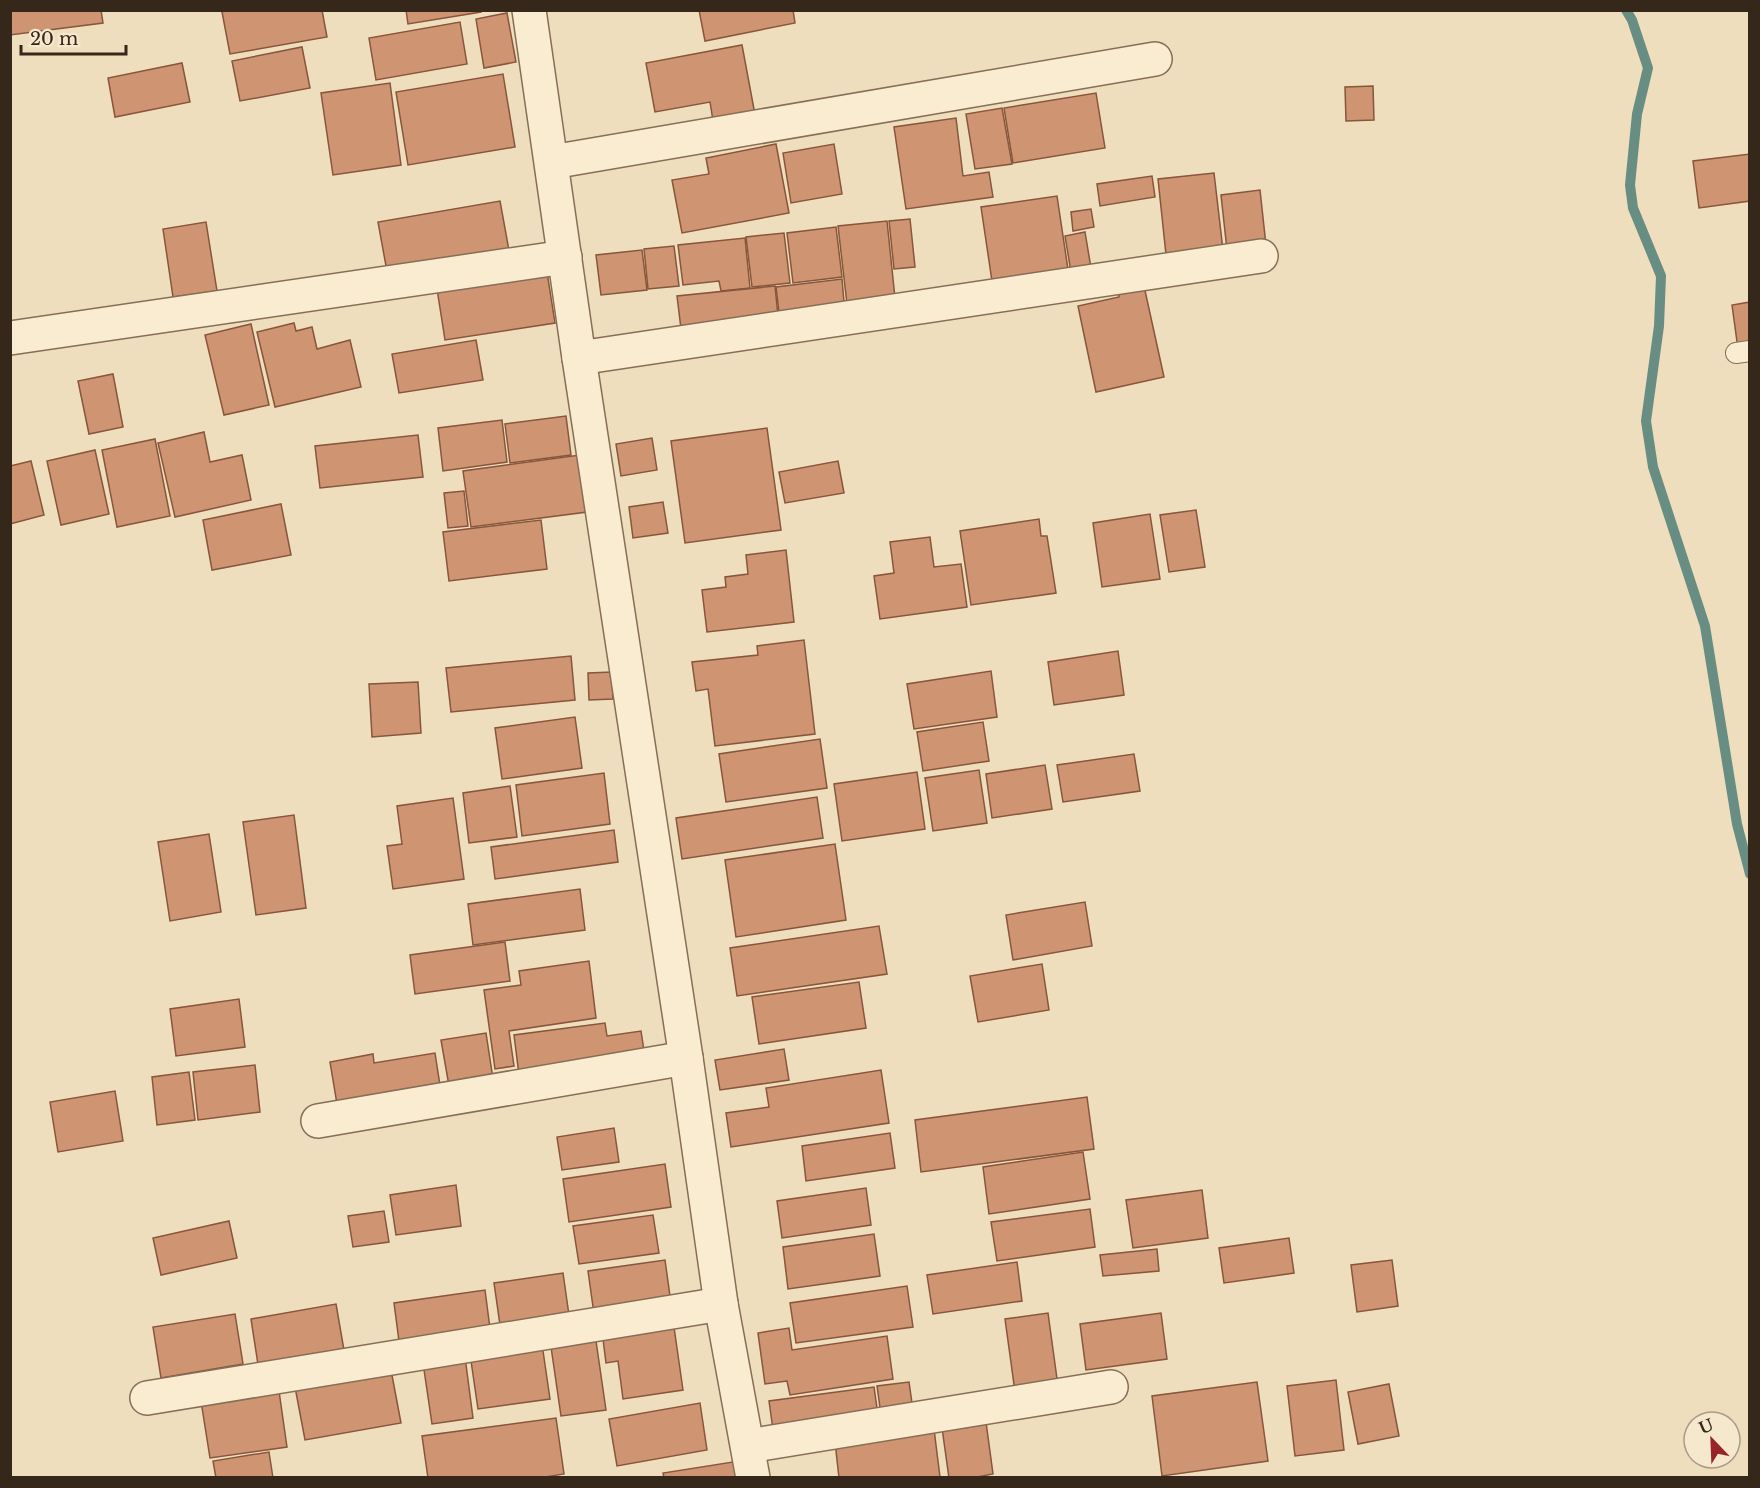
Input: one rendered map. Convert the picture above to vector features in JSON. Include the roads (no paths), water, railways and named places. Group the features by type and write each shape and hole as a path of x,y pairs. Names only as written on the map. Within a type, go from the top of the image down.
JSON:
{"street":[{"path":"536,12 564,257 686,1058 721,1304 750,1462 1111,1387"},
{"path":"552,162 1155,58"},
{"path":"579,358 1261,256"},
{"path":"10,338 564,257"},
{"path":"318,1121 686,1058"},
{"path":"147,1398 721,1304"}],"waterway":[{"path":"1626,10 1632,20 1648,68 1637,114 1630,185 1633,208 1661,276 1659,326 1646,421 1653,467 1705,626 1737,824 1750,874"}]}
